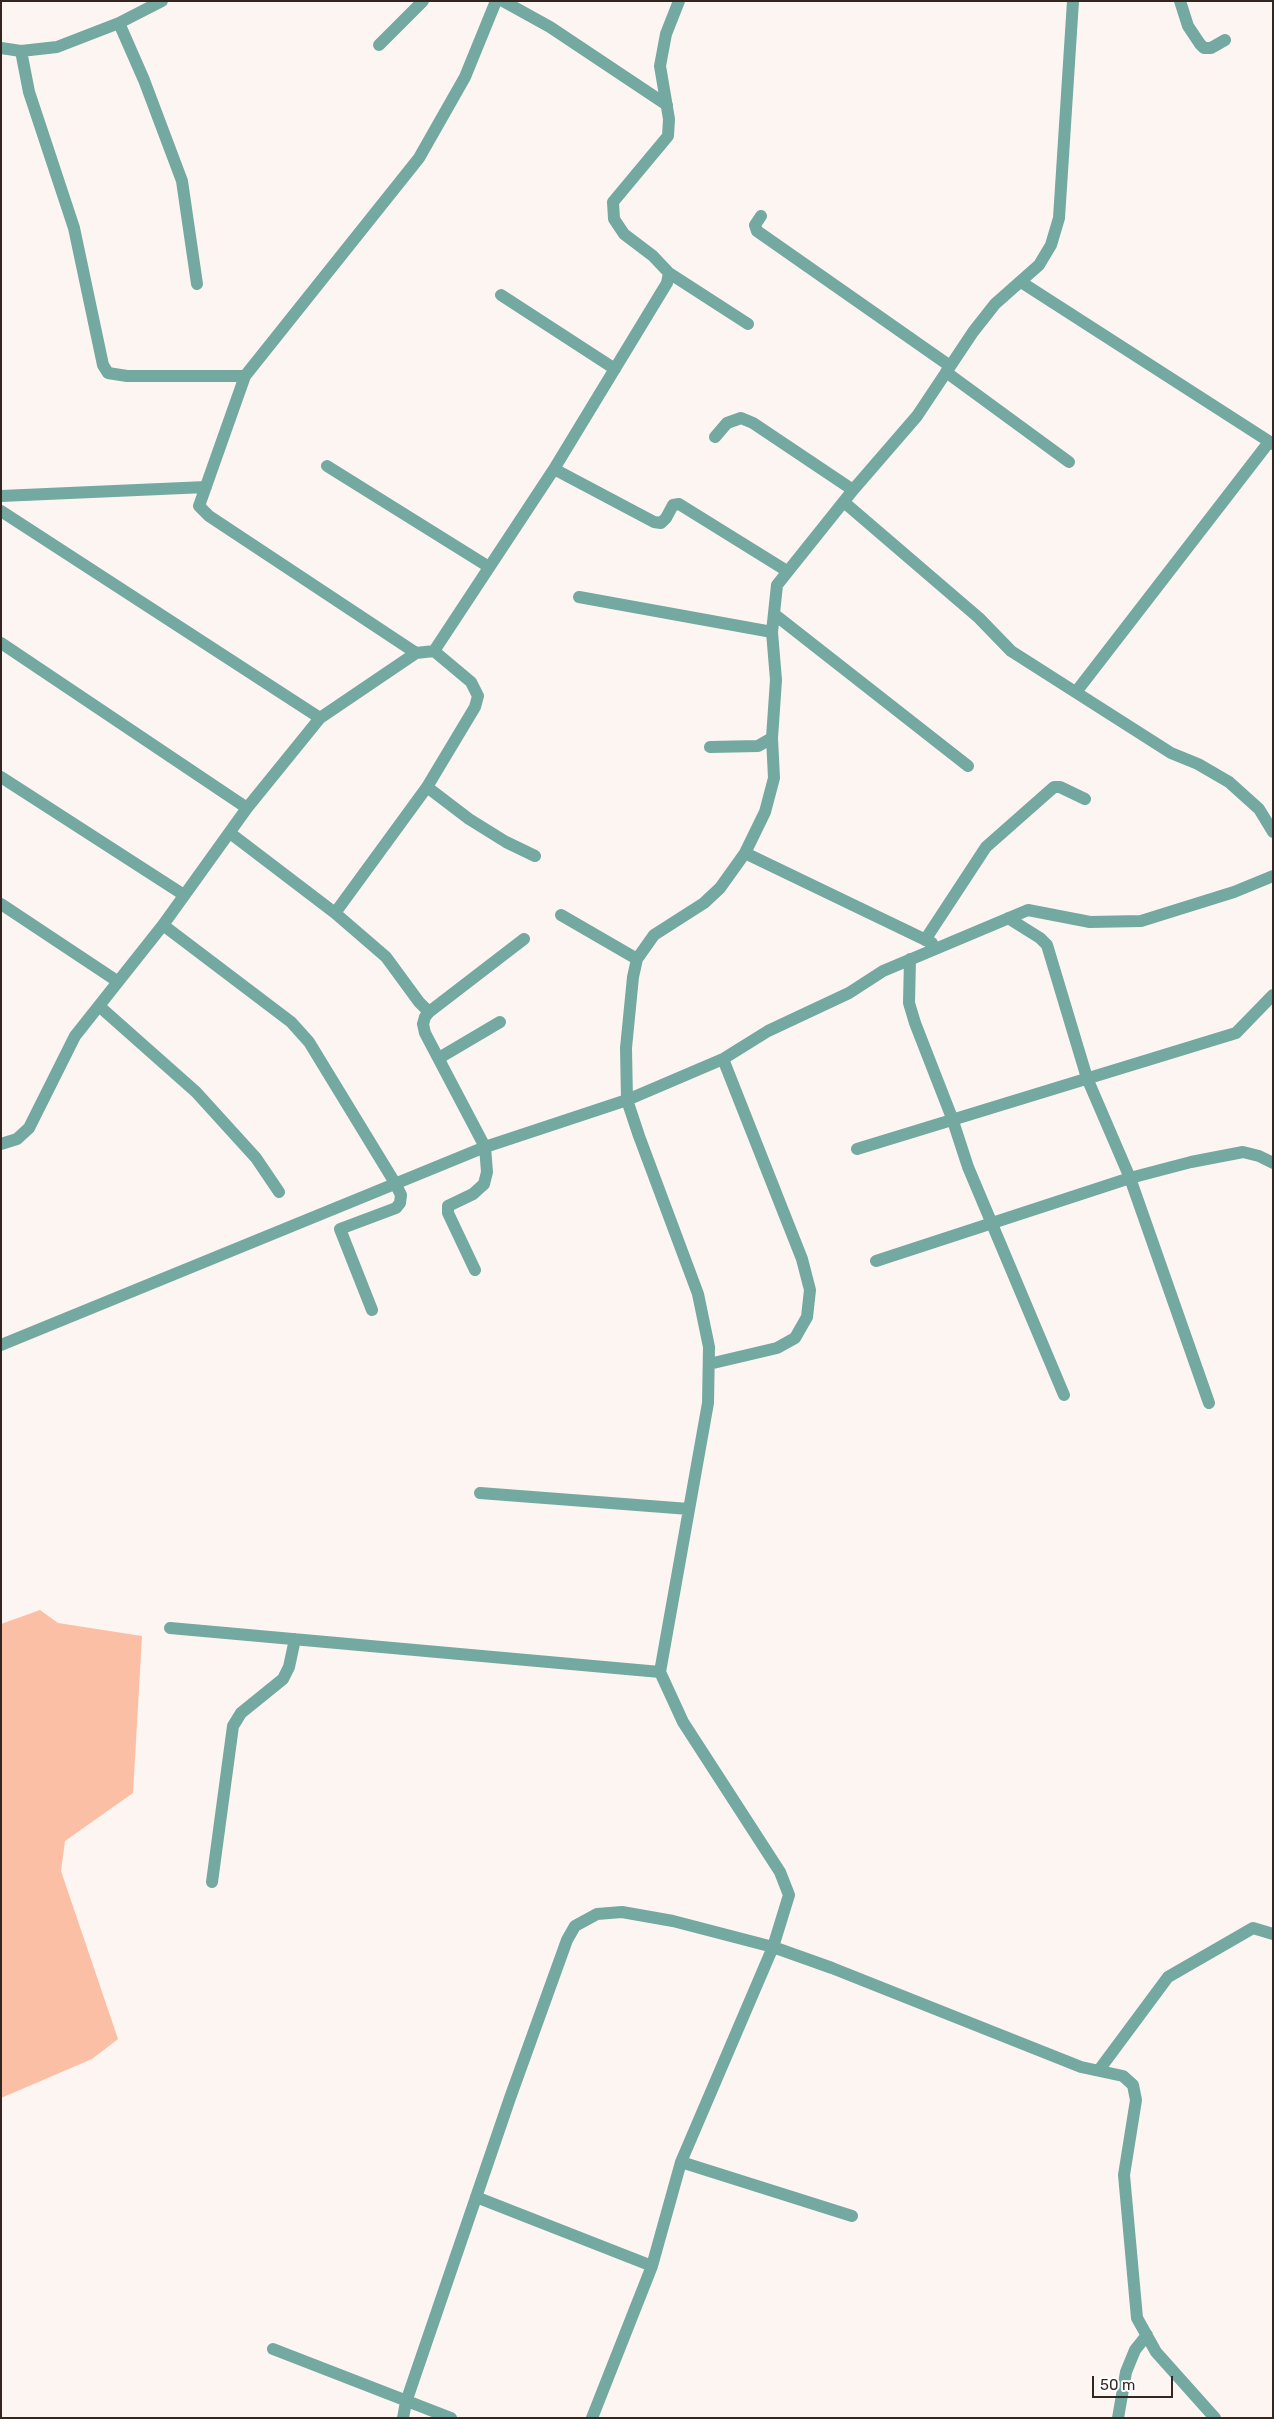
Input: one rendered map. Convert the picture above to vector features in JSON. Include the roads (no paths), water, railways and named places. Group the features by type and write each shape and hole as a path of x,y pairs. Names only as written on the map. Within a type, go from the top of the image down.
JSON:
{"street":[{"path":"1,48 22,51 57,47 119,24 162,1"},
{"path":"379,45 423,1"},
{"path":"416,653 208,516 199,506 245,376 419,158 465,77 496,1"},
{"path":"503,1 550,27 667,105"},
{"path":"679,1 666,34 660,66 669,119 668,136 613,202 614,219 624,234 653,256 669,273 748,324"},
{"path":"592,2418 652,2266 682,2162 773,1948 789,1895 780,1872 683,1722 660,1672 708,1403 709,1347 698,1294 638,1136 627,1100 626,1048 628,1013 637,959 654,935 704,903 720,888 745,853 764,812 774,778 772,738 776,680 772,632 777,585 845,503 853,490 917,416 995,304 1039,265 1051,245 1059,218 1073,1"},
{"path":"1180,1 1188,26 1204,48 1211,48 1225,40"},
{"path":"119,24 144,80 182,181 197,284"},
{"path":"22,51 29,92 74,228 103,365 108,373 127,376 245,376"},
{"path":"761,216 755,226 757,231 948,369 1069,462"},
{"path":"434,651 554,468 667,283 669,273"},
{"path":"1021,282 1271,443 1076,692"},
{"path":"501,295 615,369"},
{"path":"715,437 726,423 741,418 753,423 853,490"},
{"path":"327,466 489,567"},
{"path":"554,468 654,522 660,522 666,518 673,505 679,504 788,571"},
{"path":"1,496 206,487"},
{"path":"845,503 979,618 1011,651 1171,753 1198,764 1230,782 1260,809 1273,832"},
{"path":"1,511 320,718"},
{"path":"579,597 772,632"},
{"path":"774,614 968,766"},
{"path":"1,643 247,808"},
{"path":"1,1144 17,1139 29,1128 75,1036 163,925 247,808 320,718 416,653 434,651 471,682 478,696 475,706 427,786 335,913"},
{"path":"710,747 758,746 772,738"},
{"path":"1,777 184,895"},
{"path":"427,786 468,819 506,842 536,856"},
{"path":"925,940 986,847 1054,787 1085,799"},
{"path":"230,833 335,913 386,957 419,1002 430,1012"},
{"path":"745,853 939,947"},
{"path":"1,1345 485,1147 627,1100 723,1059 768,1031 849,993 883,970 1028,910 1090,922 1141,921 1234,892 1273,876"},
{"path":"1,904 117,981"},
{"path":"561,916 637,959"},
{"path":"1008,918 1040,938 1047,945 1087,1078 1130,1178 1210,1403"},
{"path":"163,925 291,1022 303,1035 395,1183 401,1195 400,1203 396,1208 340,1229 372,1310"},
{"path":"475,1270 448,1213 448,1206 472,1194 484,1184 487,1172 485,1147 423,1024 425,1017 430,1012 524,939"},
{"path":"910,959 909,1003 968,1166 1064,1395"},
{"path":"857,1149 952,1118 1236,1034 1273,995"},
{"path":"99,1006 196,1092 256,1158 279,1192"},
{"path":"439,1058 500,1022"},
{"path":"709,1364 777,1348 796,1338 807,1317 810,1290 802,1259 723,1059"},
{"path":"876,1261 1130,1178 1243,1152 1259,1156 1273,1163"},
{"path":"480,1493 689,1509"},
{"path":"170,1628 660,1672"},
{"path":"212,1882 233,1726 241,1713 283,1679 289,1667 294,1639"},
{"path":"403,2418 406,2402 476,2197 567,1940 575,1926 597,1914 622,1912 674,1921 773,1948 841,1972 1081,2067 1123,2076 1133,2085 1136,2100 1124,2176 1137,2318 1156,2352 1215,2418"},
{"path":"1098,2070 1168,1977 1253,1928 1273,1934"},
{"path":"682,2162 852,2216"},
{"path":"476,2197 652,2266"},
{"path":"1118,2418 1126,2372 1135,2350 1146,2335"},
{"path":"272,2349 451,2418"}]}
